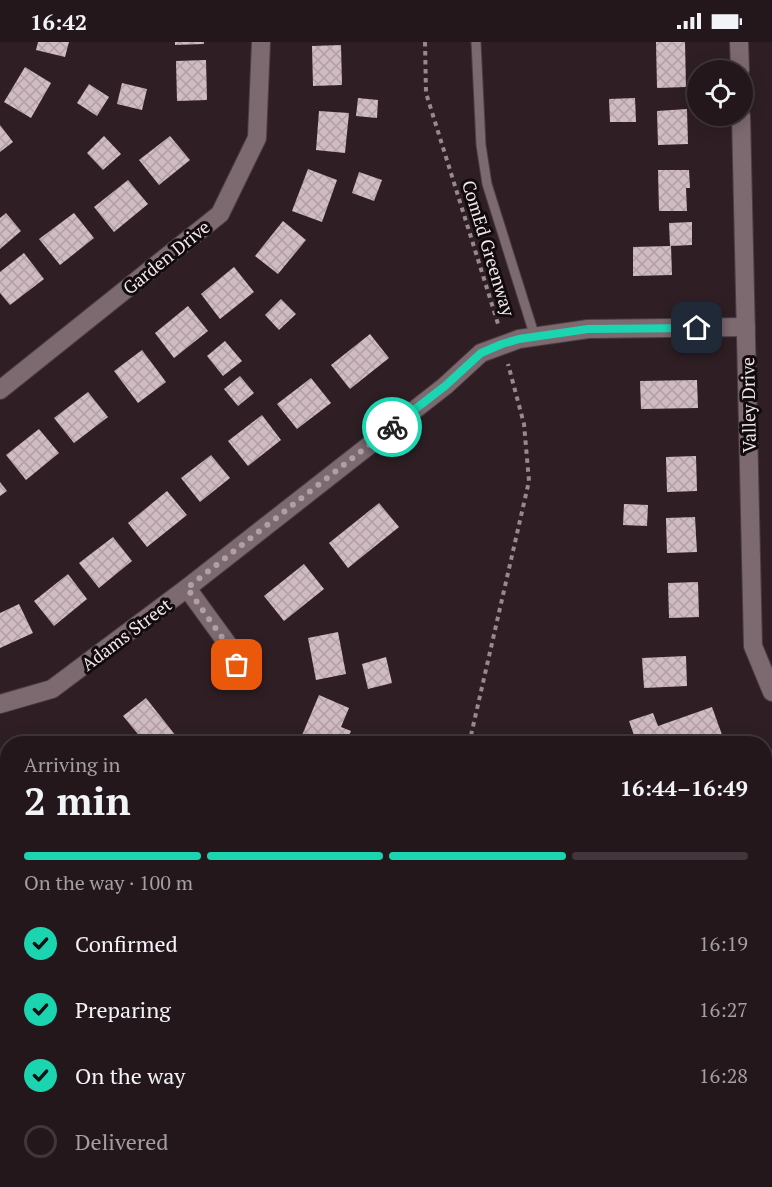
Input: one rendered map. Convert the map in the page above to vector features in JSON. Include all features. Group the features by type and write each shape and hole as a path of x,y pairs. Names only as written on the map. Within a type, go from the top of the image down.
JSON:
{"street":[{"name":"Garden Drive","path":"0,390 220,214 257,138 261,42"},
{"path":"739,42 740,60"},
{"name":"Valley Drive","path":"741,126 753,646 772,692"},
{"name":"Adams Street","path":"0,704 52,689 187,588 445,386 481,353 502,344 588,329 747,327"},
{"path":"187,588 231,650 242,680"}],"lane":[{"path":"476,42 481,145 487,183 535,337"}],"path":[{"name":"ComEd Greenway","path":"425,42 426,93 497,318 524,424 529,481 471,736"}],"building":[{"path":"38,42 69,42 65,57 36,50"},
{"path":"175,42 204,42 204,44 175,45"},
{"path":"656,42 685,42 686,87 657,88"},
{"path":"341,45 342,85 313,86 312,46"},
{"path":"206,60 207,100 177,101 176,61"},
{"path":"25,67 51,83 31,118 4,102"},
{"path":"122,83 147,89 142,110 117,104"},
{"path":"89,84 109,97 97,116 77,103"},
{"path":"358,98 378,100 377,118 356,116"},
{"path":"635,98 636,122 610,122 609,99"},
{"path":"687,109 688,144 658,145 657,111"},
{"path":"319,111 349,113 345,153 316,150"},
{"path":"0,125 13,142 0,152"},
{"path":"104,136 121,154 103,170 87,153"},
{"path":"170,136 190,160 159,185 139,160"},
{"path":"308,169 337,180 322,222 292,211"},
{"path":"658,170 689,170 690,188 686,188 687,211 659,211"},
{"path":"359,172 382,180 374,201 352,193"},
{"path":"128,180 148,204 114,232 94,207"},
{"path":"6,213 21,231 0,249 0,218"},
{"path":"74,213 94,238 60,265 39,239"},
{"path":"283,221 306,240 278,274 255,256"},
{"path":"692,222 692,245 670,246 669,223"},
{"path":"671,246 672,275 633,276 633,247"},
{"path":"24,253 44,279 10,305 0,293 0,272"},
{"path":"234,267 254,292 220,319 201,294"},
{"path":"281,299 296,314 279,330 265,315"},
{"path":"188,306 208,331 174,358 155,333"},
{"path":"370,334 389,358 350,389 331,365"},
{"path":"225,341 242,361 223,376 207,356"},
{"path":"142,350 166,382 138,403 114,371"},
{"path":"240,376 254,393 238,406 224,389"},
{"path":"311,378 331,403 297,429 277,404"},
{"path":"697,380 698,408 641,409 640,381"},
{"path":"88,392 108,417 74,443 54,418"},
{"path":"262,415 281,440 248,466 228,441"},
{"path":"39,429 59,453 26,480 6,455"},
{"path":"211,455 230,478 200,502 181,478"},
{"path":"696,456 697,491 667,492 666,457"},
{"path":"0,482 7,491 0,496"},
{"path":"167,491 187,515 147,547 128,523"},
{"path":"379,503 399,527 348,568 329,543"},
{"path":"624,504 648,505 647,526 623,525"},
{"path":"695,517 697,552 667,553 666,518"},
{"path":"113,537 132,561 99,588 79,563"},
{"path":"304,564 324,589 284,621 264,596"},
{"path":"68,574 87,599 54,626 34,601"},
{"path":"698,582 699,617 669,618 668,583"},
{"path":"19,604 33,633 0,648 0,613"},
{"path":"338,632 346,674 316,680 308,638"},
{"path":"686,656 687,686 644,688 642,658"},
{"path":"386,657 392,683 368,689 362,664"},
{"path":"319,695 349,708 341,727 351,731 349,736 302,736"},
{"path":"146,698 176,736 139,736 123,716"},
{"path":"712,707 722,736 634,736 629,721 653,713 658,726"}],"way so far":[{"path":"237,665 231,650 187,588 392,427"}],"route":[{"path":"392,427 445,386 481,353 502,344 519,339 588,329 697,328"}]}
